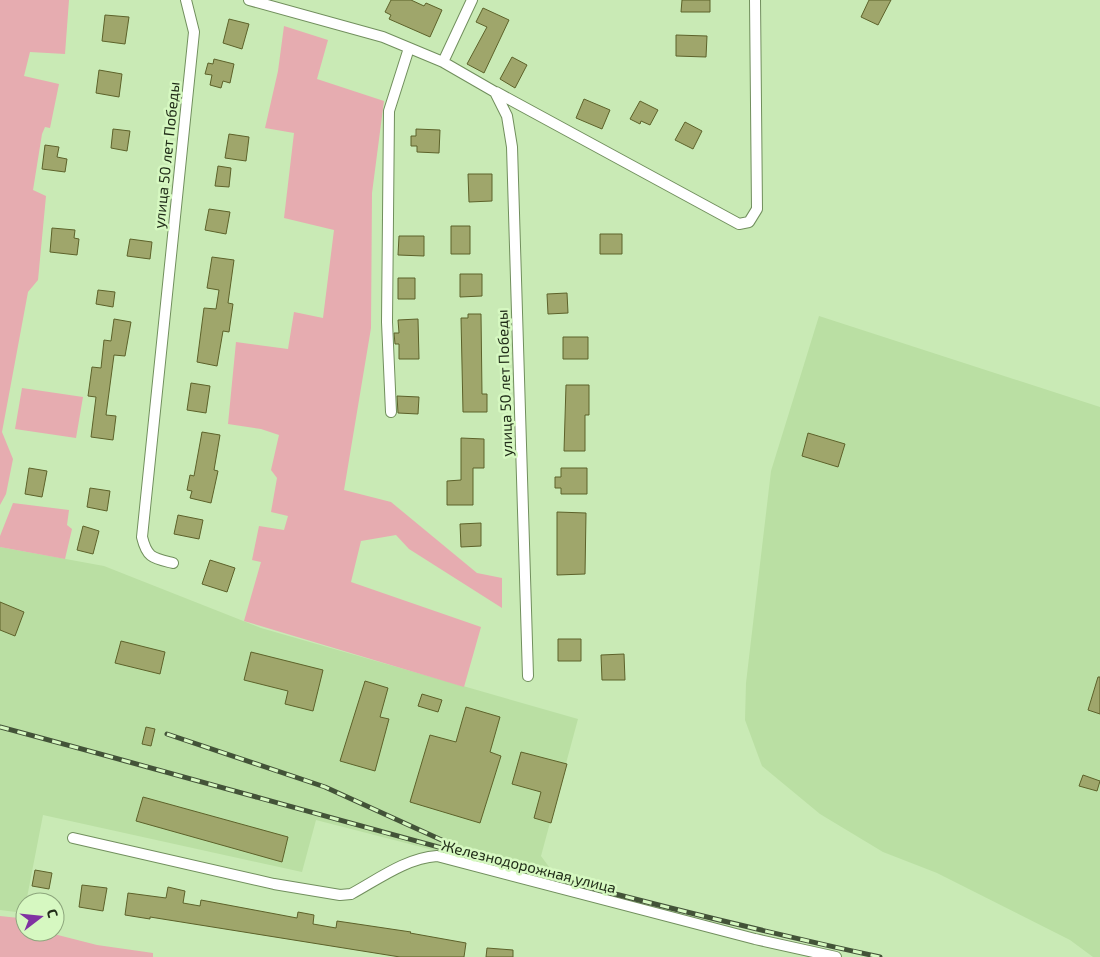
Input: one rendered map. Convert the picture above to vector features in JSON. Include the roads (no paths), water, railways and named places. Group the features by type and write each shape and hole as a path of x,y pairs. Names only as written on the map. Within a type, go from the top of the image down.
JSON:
{"street":[{"name":"улица 50 лет Победы","path":"173,562 153,558 145,550 142,537 194,32 186,0"},
{"path":"249,0 383,37 443,62 739,224 749,222 757,208 755,0"},
{"path":"443,62 472,0"},
{"path":"391,412 387,322 389,111 409,48"},
{"name":"улица 50 лет Победы","path":"495,92 508,116 512,147 528,676"},
{"name":"Железнодорожная улица","path":"73,838 274,884 340,895 350,894 408,863 424,857 437,856 755,939 836,957"}],"railway":[{"path":"0,727 549,877 769,932 880,957"},
{"path":"167,734 325,787 446,842"}]}
